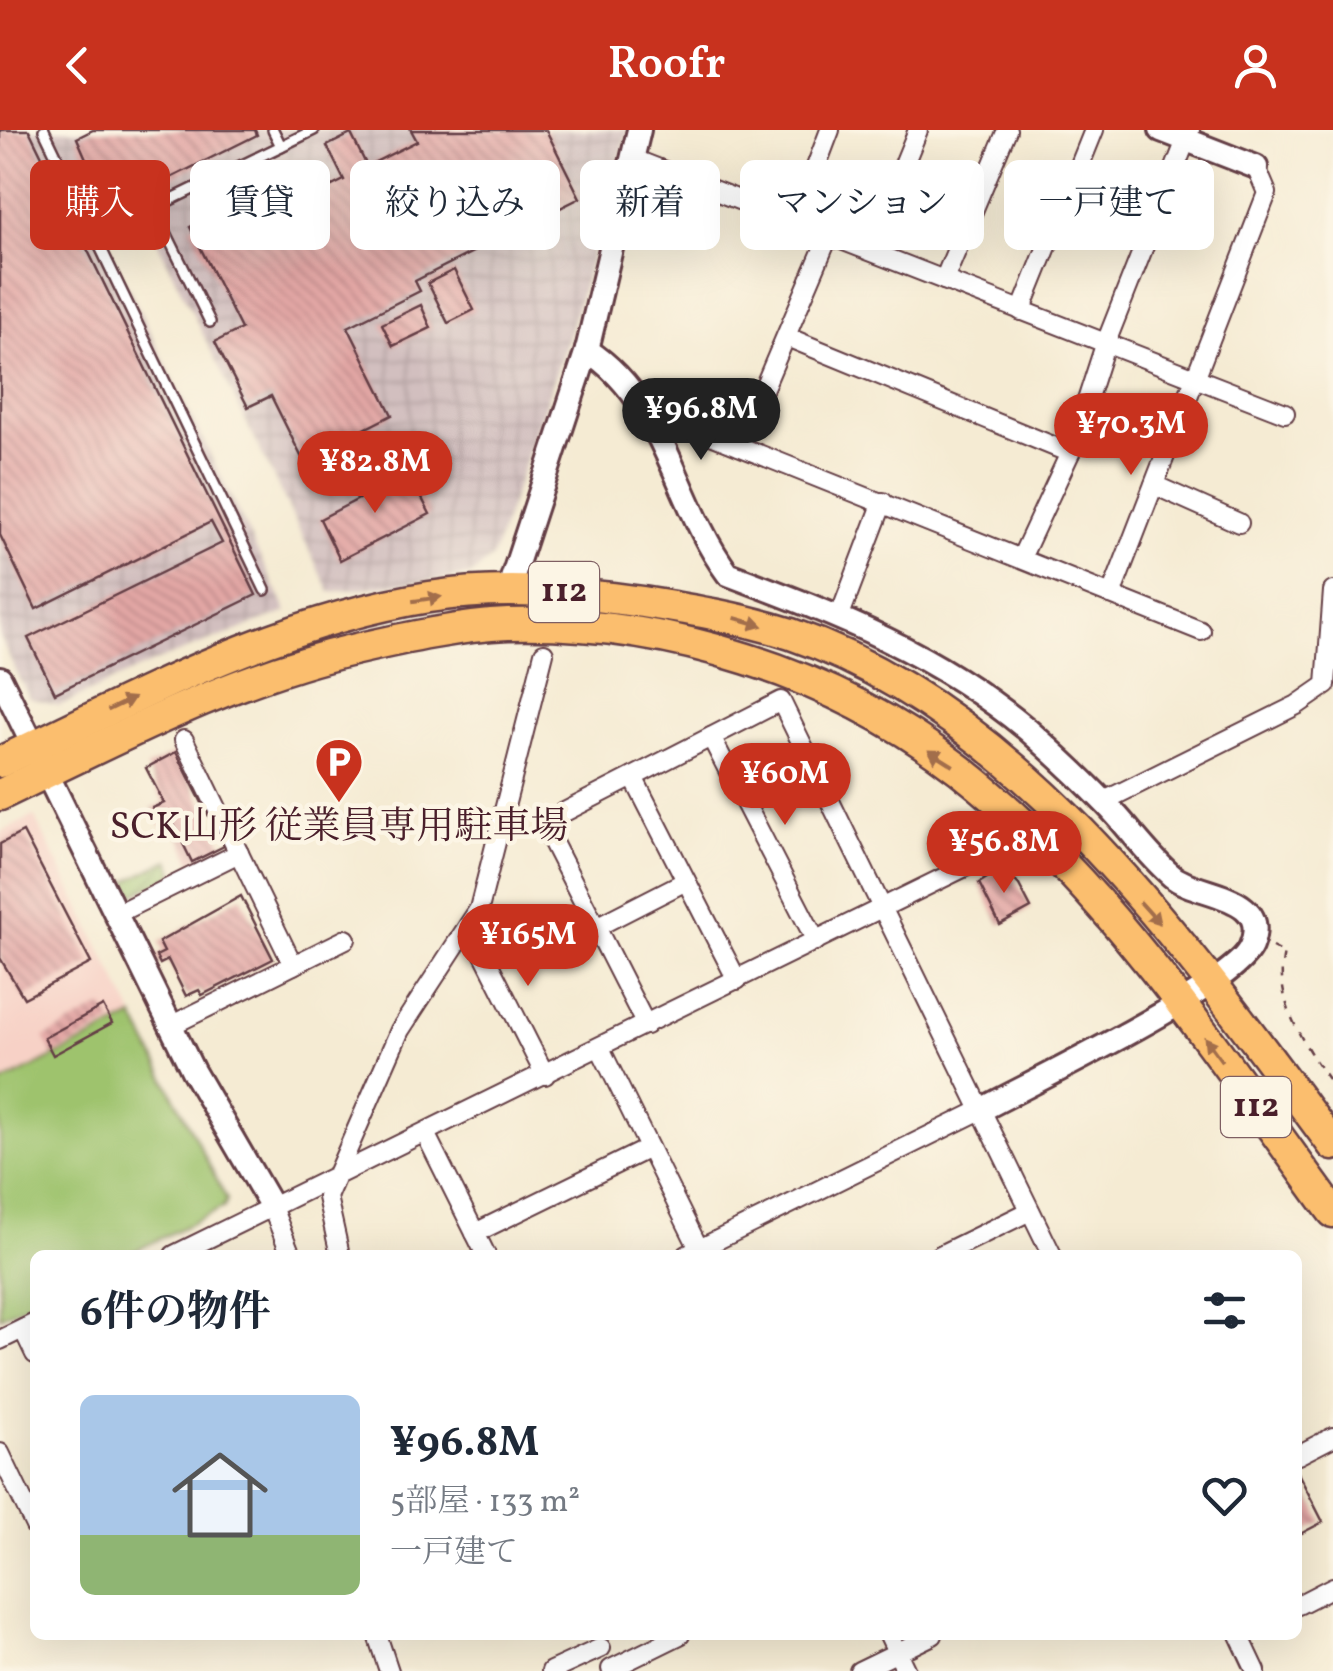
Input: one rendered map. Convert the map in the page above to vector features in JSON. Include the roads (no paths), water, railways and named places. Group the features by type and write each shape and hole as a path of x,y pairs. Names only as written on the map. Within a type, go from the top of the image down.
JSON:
{"highway":[{"name":"112","path":"0,794 40,759 189,672 264,642 429,597 508,591 571,592 716,613 794,635 872,671 978,740 1062,814 1211,981 1333,1145"},
{"name":"112","path":"0,762 40,759 356,649 504,624 634,632 712,649 778,670 855,704 958,769 1048,851 1123,932 1333,1212"}],"street":[{"path":"508,591 587,350 638,130"},
{"path":"819,160 830,130"},
{"path":"906,160 918,130"},
{"path":"944,280 1006,130"},
{"path":"1021,311 1094,130"},
{"path":"1111,595 1267,192 1256,167 1188,135 1161,130"},
{"path":"1022,556 1070,453 1105,345 1188,135"},
{"path":"631,158 740,201"},
{"path":"739,446 823,250"},
{"path":"869,250 1105,345 1286,412"},
{"path":"787,338 1070,453"},
{"path":"587,350 614,367 646,409 728,574 840,615 918,652 967,685 1027,730 1104,801 1176,880 1237,900 1250,918 1253,937 1244,958 1178,1002 980,1110 702,1250"},
{"path":"646,409 1022,556 1201,631"},
{"path":"1154,485 1239,524"},
{"path":"840,615 883,502"},
{"path":"1104,801 1297,706 1326,685 1333,591"},
{"path":"339,1250 328,1197 400,1030 480,909 544,654"},
{"path":"0,678 214,1112 272,1207 290,1250"},
{"path":"646,1025 543,823 781,701 1050,1250"},
{"path":"711,737 816,941"},
{"path":"184,740 292,965"},
{"path":"633,777 737,980"},
{"path":"184,1250 334,1180 1010,845"},
{"path":"116,914 238,853"},
{"path":"596,927 686,881"},
{"path":"469,924 545,1076"},
{"path":"172,1025 346,939"},
{"path":"600,1048 695,1250"},
{"path":"426,1134 483,1250"},
{"path":"474,1233 649,1148"},
{"path":"950,1250 1030,1210"},
{"path":"0,1340 29,1326"},
{"path":"1302,1453 1333,1437"},
{"path":"0,1452 30,1515"},
{"path":"1302,1603 1333,1588"},
{"path":"379,1640 390,1671"},
{"path":"551,1671 598,1642 612,1670 670,1640"},
{"path":"1241,1640 1256,1671"},
{"path":"860,1671 893,1644 906,1671"}],"lane":[{"path":"44,130 265,590"},
{"path":"273,130 281,146"},
{"path":"210,322 154,208 314,130"}],"place":[{"name":"SCK山形 従業員専用駐車場","path":"339,804"}]}
